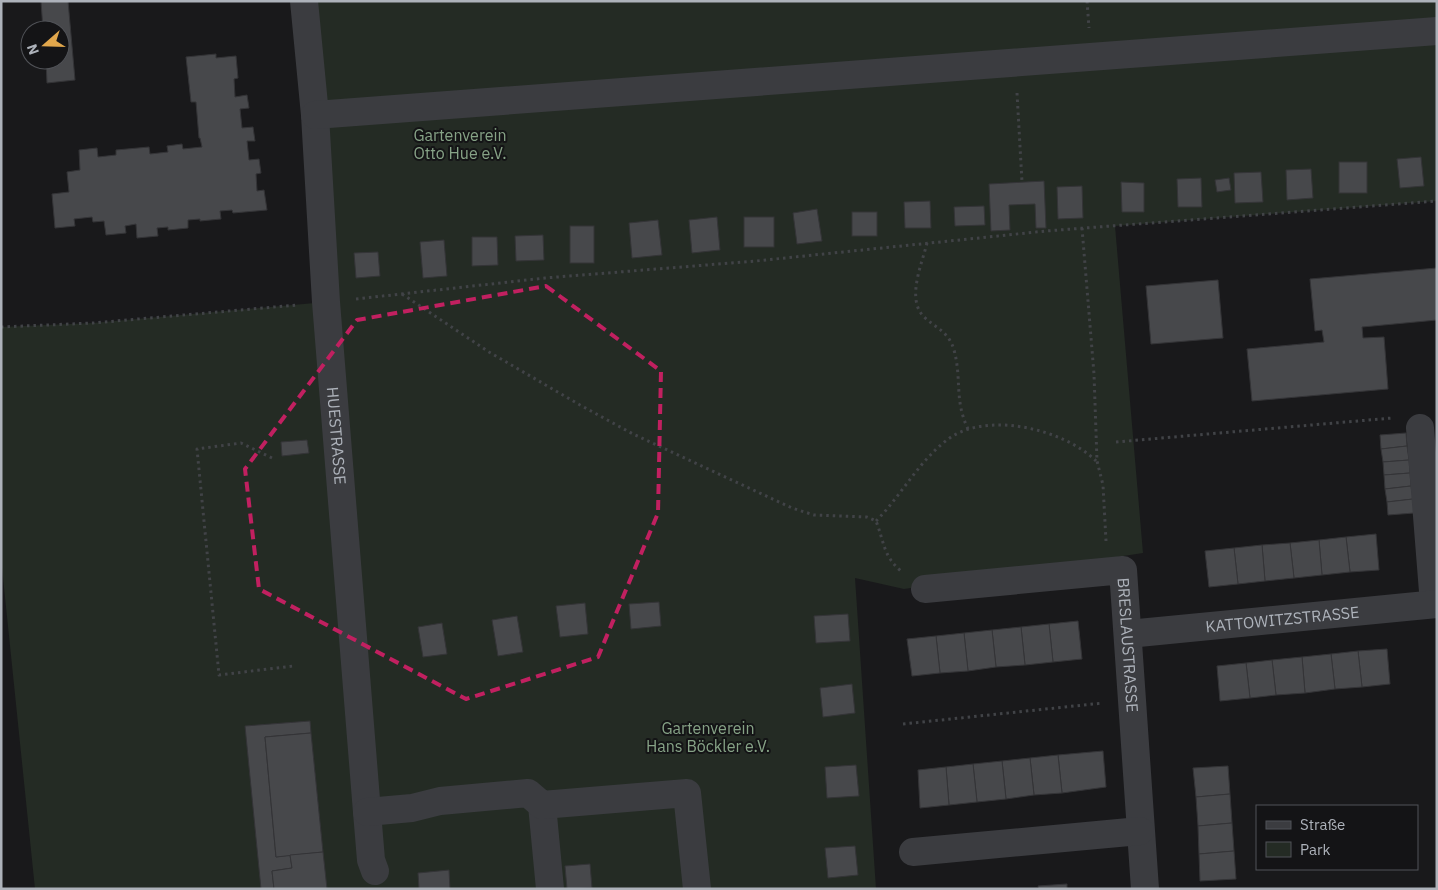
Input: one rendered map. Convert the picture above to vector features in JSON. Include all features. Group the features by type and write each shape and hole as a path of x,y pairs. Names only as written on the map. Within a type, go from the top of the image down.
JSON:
{"street":[{"name":"HUESTRASSE","path":"304,1 315,115 326,302 367,812 371,860 375,871"},
{"path":"315,115 1015,61 1437,31"},
{"path":"1410,423 1436,604"},
{"name":"BRESLAUSTRASSE","path":"925,589 1123,570 1144,889"},
{"name":"KATTOWITZSTRASSE","path":"1128,634 1436,604"},
{"path":"367,812 412,808 440,801 528,793 542,805 550,889"},
{"path":"542,805 687,793 697,889"},
{"path":"913,852 1140,831"}],"path":[{"path":"1015,61 1022,182"},
{"path":"1,327 93,323 326,302 545,278 756,261 1082,228 1437,201"},
{"path":"1082,228 1094,374 1097,462 1103,486 1106,551 1123,570"},
{"path":"927,243 917,284 916,299 918,309 947,335 954,347 958,368 959,406 968,429"},
{"path":"402,294 525,374 633,434 792,508 814,515 867,517 876,521 886,553 893,564 925,589"},
{"path":"1116,442 1410,423"},
{"path":"876,521 928,458 947,440 968,429 1000,426 1024,427 1038,430 1087,451 1097,462"},
{"path":"272,458 241,443 197,449 219,675 293,666"},
{"path":"903,724 1132,700"}],"highlighted area":[{"path":"546,286 661,371 658,513 598,657 466,699 259,589 245,469 357,320"}],"green space":[{"path":"304,1 1437,1 1437,201 1115,226 1143,553 904,589 855,578 876,889 35,889 1,558 1,327 93,323 326,302"}],"building":[{"path":"41,1 68,1 70,20 42,20"},
{"path":"70,24 75,80 47,83 46,70 70,70"},
{"path":"216,54 216,58 236,56 238,78 234,79 235,97 247,95 249,108 240,109 242,128 253,127 255,141 247,141 249,160 259,159 261,173 256,174 257,191 264,190 267,210 233,213 232,210 220,211 221,219 188,220 188,228 168,230 168,227 157,228 158,236 137,238 136,224 125,226 126,233 106,235 104,221 93,222 92,217 74,219 75,226 55,228 52,194 69,192 67,172 80,170 79,150 97,148 98,157 116,155 116,150 149,147 150,154 168,152 167,146 182,144 183,149 202,147 199,138 196,102 191,102 186,57"},
{"path":"1421,157 1424,186 1400,188 1397,159"},
{"path":"1339,162 1367,162 1367,193 1339,193"},
{"path":"1311,169 1313,198 1287,200 1286,170"},
{"path":"1261,172 1263,202 1235,203 1234,173"},
{"path":"1201,178 1202,207 1178,207 1177,179"},
{"path":"1229,178 1231,190 1217,192 1215,180"},
{"path":"1044,181 1046,228 1036,228 1035,204 1009,205 1010,230 991,231 989,184"},
{"path":"1121,182 1144,183 1144,212 1122,212"},
{"path":"1082,186 1083,218 1058,219 1057,187"},
{"path":"930,201 931,228 905,228 904,202"},
{"path":"984,206 985,225 955,226 954,207"},
{"path":"817,209 822,241 797,244 793,213"},
{"path":"852,212 877,212 877,236 852,236"},
{"path":"717,217 720,250 692,253 689,220"},
{"path":"744,217 774,217 774,247 744,247"},
{"path":"658,220 662,255 632,258 629,223"},
{"path":"570,226 594,226 594,263 570,263"},
{"path":"543,235 544,260 516,261 515,236"},
{"path":"472,237 497,237 498,265 472,266"},
{"path":"444,240 447,276 423,278 420,242"},
{"path":"378,252 380,276 356,278 354,253"},
{"path":"1437,268 1437,320 1362,327 1363,338 1384,337 1388,389 1252,401 1247,349 1324,342 1322,330 1315,331 1310,279"},
{"path":"1218,280 1223,338 1151,344 1146,286"},
{"path":"1406,433 1407,446 1381,449 1380,435"},
{"path":"307,440 309,453 282,456 281,442"},
{"path":"1407,446 1409,460 1383,462 1381,449"},
{"path":"1409,460 1410,473 1384,475 1383,462"},
{"path":"1410,473 1411,486 1385,489 1384,475"},
{"path":"1411,486 1413,499 1387,502 1385,489"},
{"path":"1413,499 1414,513 1388,515 1387,502"},
{"path":"1376,534 1379,570 1350,572 1346,537"},
{"path":"1346,537 1350,572 1322,575 1319,540"},
{"path":"1319,540 1322,575 1294,578 1290,543"},
{"path":"1290,543 1294,578 1265,581 1262,545"},
{"path":"1262,545 1265,581 1238,584 1234,548"},
{"path":"1234,548 1238,584 1209,587 1205,551"},
{"path":"659,602 661,626 631,629 629,604"},
{"path":"585,603 588,634 560,637 556,606"},
{"path":"848,614 850,641 816,643 814,616"},
{"path":"517,616 523,652 498,656 492,620"},
{"path":"1078,621 1082,659 1053,662 1049,624"},
{"path":"442,623 447,654 423,657 418,627"},
{"path":"1049,624 1053,662 1025,665 1021,627"},
{"path":"1021,627 1025,665 996,667 992,630"},
{"path":"992,630 996,667 968,671 964,633"},
{"path":"964,633 968,671 940,673 936,636"},
{"path":"936,636 940,673 912,676 907,639"},
{"path":"1387,649 1390,684 1362,687 1358,651"},
{"path":"1358,651 1362,687 1335,689 1331,654"},
{"path":"1331,654 1335,689 1305,693 1302,657"},
{"path":"1302,657 1305,693 1276,695 1272,660"},
{"path":"1272,660 1276,695 1250,698 1246,663"},
{"path":"1246,663 1250,698 1220,701 1217,666"},
{"path":"852,684 855,713 823,717 820,688"},
{"path":"310,721 311,733 265,737 276,857 290,855 292,868 272,871 274,889 261,889 245,726"},
{"path":"311,733 323,852 276,857 265,737"},
{"path":"1103,751 1106,787 1062,793 1058,755"},
{"path":"1058,755 1062,793 1034,795 1030,758"},
{"path":"1030,758 1034,795 1006,799 1002,761"},
{"path":"1002,761 1006,799 977,802 973,764"},
{"path":"973,764 977,802 949,805 946,767"},
{"path":"856,765 859,796 827,798 825,767"},
{"path":"1228,766 1230,794 1196,797 1193,768"},
{"path":"946,767 949,805 920,808 918,770"},
{"path":"1230,794 1232,823 1198,826 1196,797"},
{"path":"1232,823 1234,851 1199,854 1198,826"},
{"path":"855,846 858,875 828,878 825,848"},
{"path":"1234,851 1236,879 1200,881 1199,854"},
{"path":"323,852 327,889 274,889 272,871 292,868 290,855"},
{"path":"590,864 592,888 567,889 565,866"},
{"path":"449,870 450,889 419,889 418,873"},
{"path":"1067,884 1067,889 1039,889 1038,886"}],"park label":[{"name":"Gartenverein Otto Hue e.V.","path":"460,144"},
{"name":"Gartenverein Hans Böckler e.V.","path":"708,737"}]}
